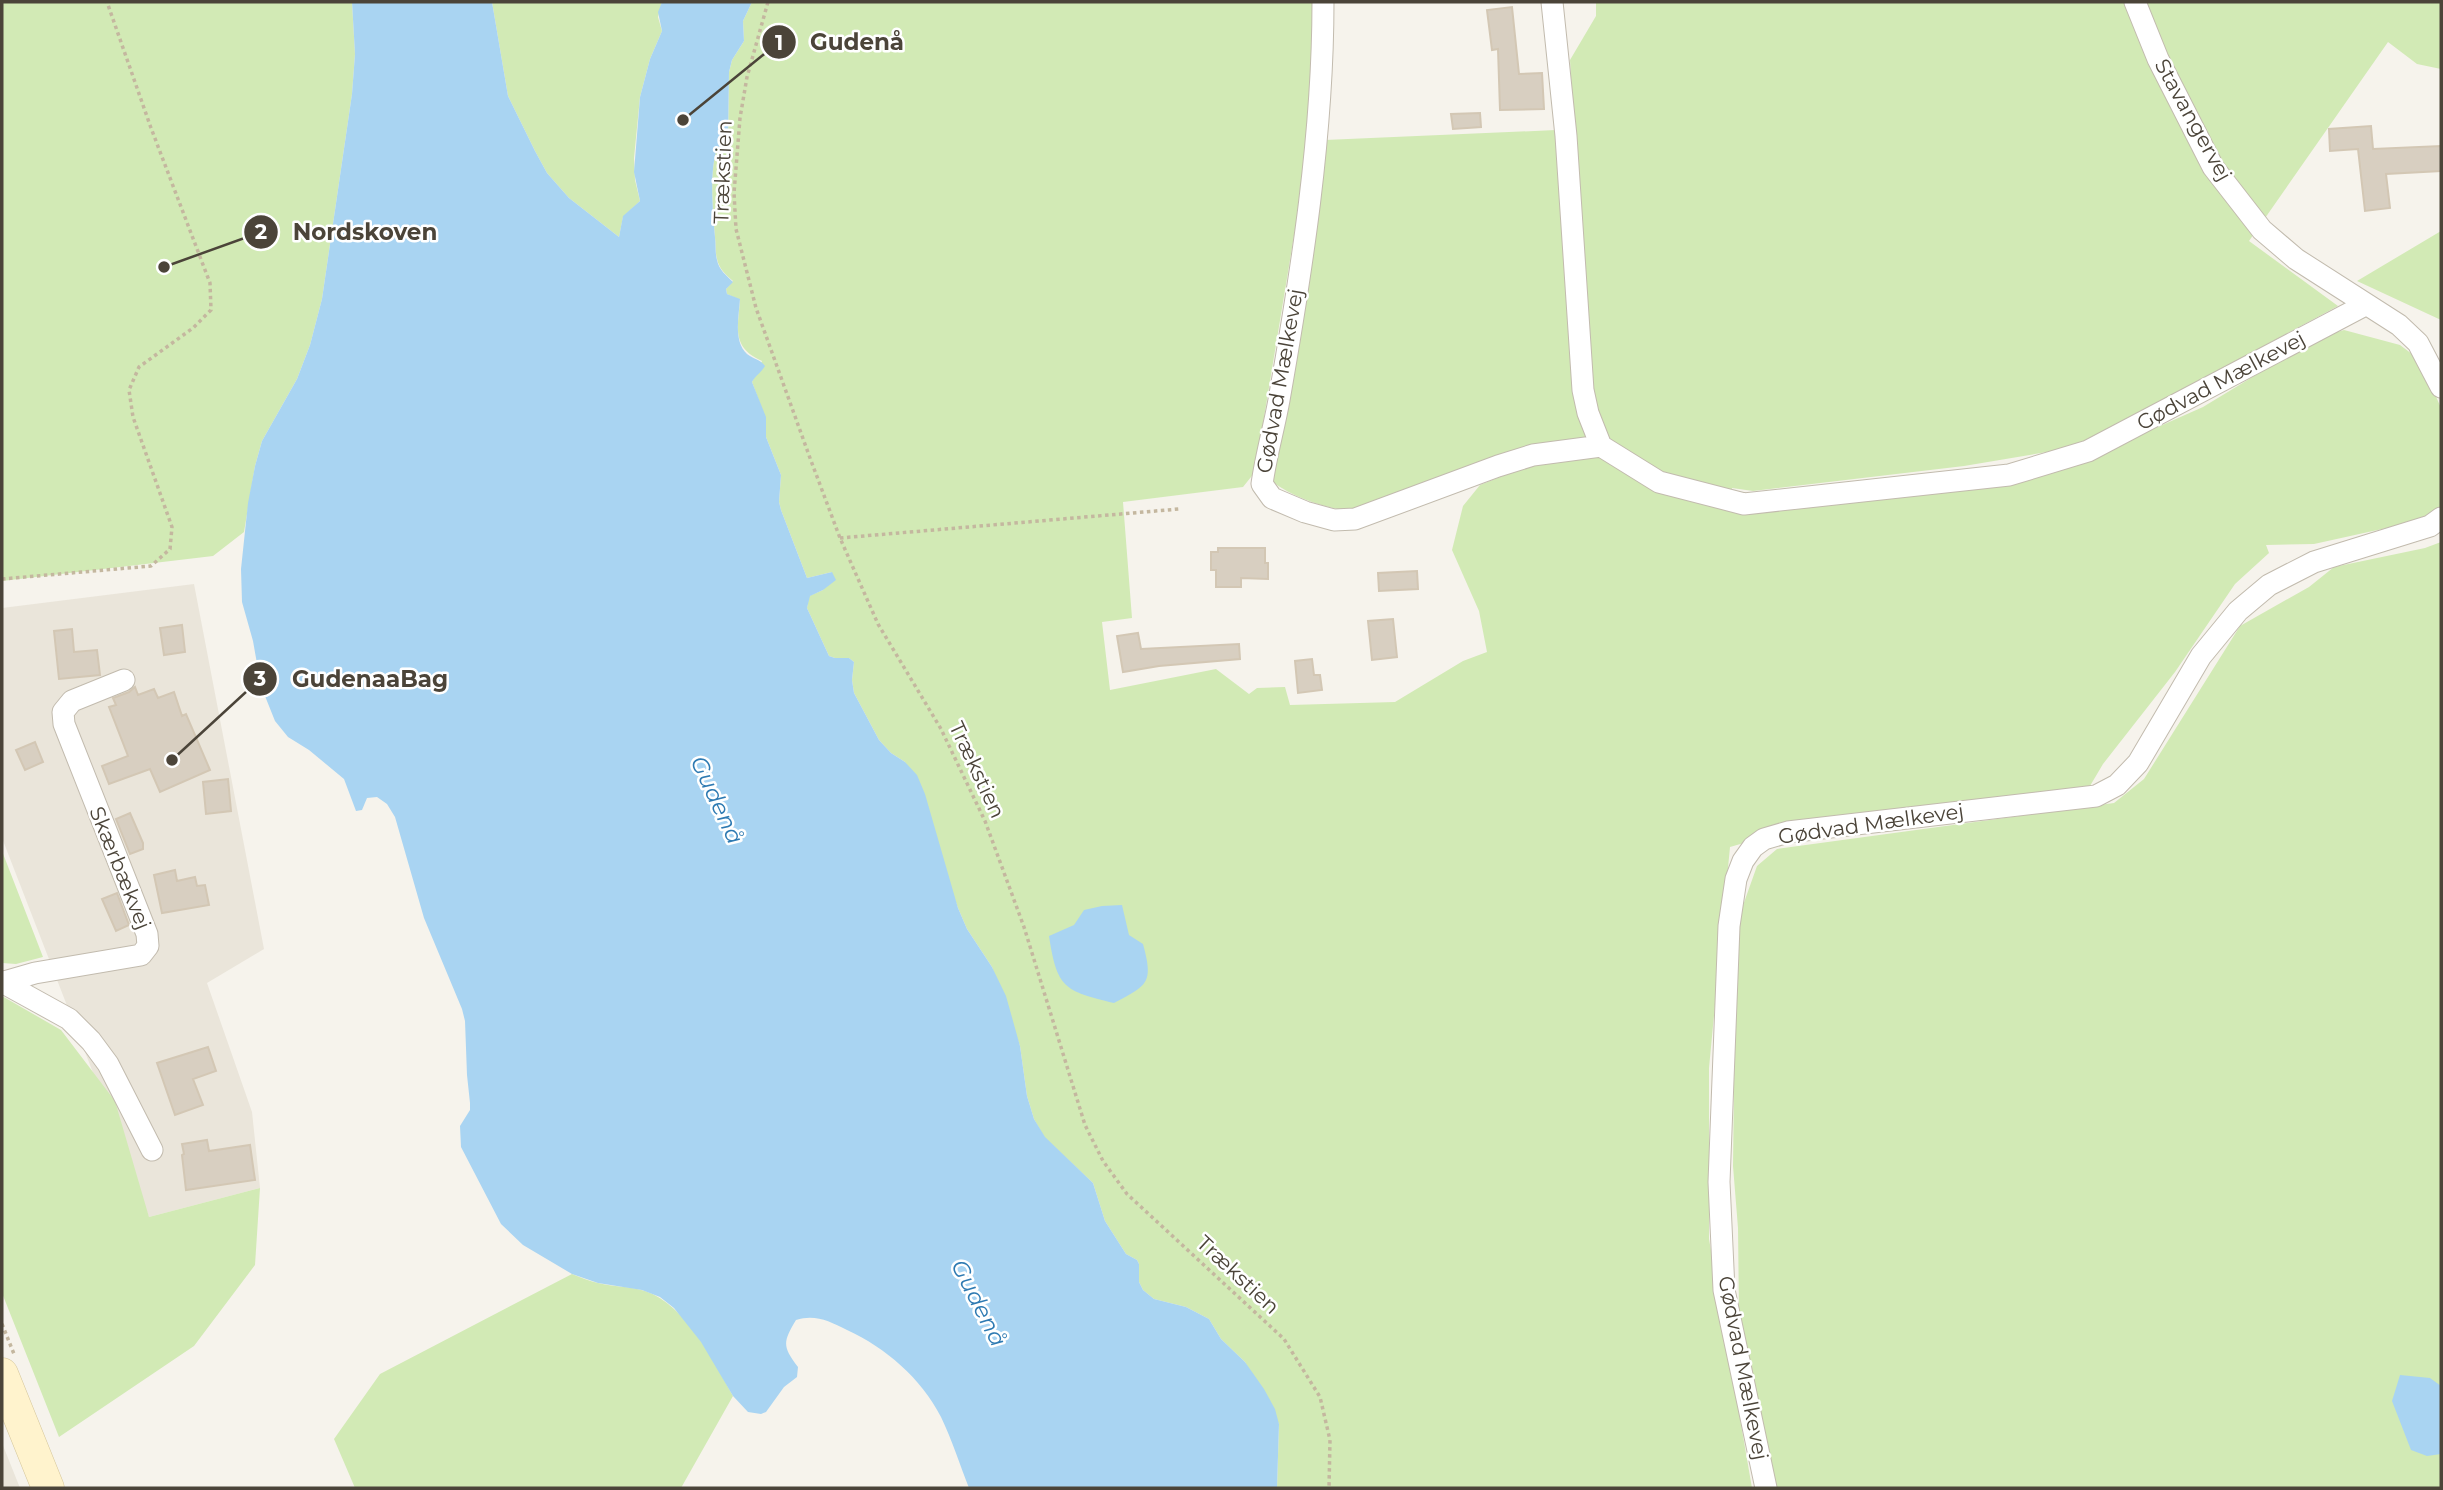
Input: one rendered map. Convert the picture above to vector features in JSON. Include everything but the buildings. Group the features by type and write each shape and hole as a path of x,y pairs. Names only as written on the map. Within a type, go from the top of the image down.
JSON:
{"street":[{"name":"Gødvad Mælkevej","path":"1323,2 1318,112 1302,262 1262,484 1272,498 1305,512 1334,520 1355,519 1533,455 1601,446 1659,482 1744,504 2009,475 2088,451 2365,305"},
{"path":"1552,2 1566,136 1583,390 1588,413 1601,446"},
{"name":"Stavangervej","path":"2135,2 2158,59 2213,167 2262,230 2296,260 2365,305"},
{"path":"2365,305 2399,325 2418,343 2441,387"},
{"name":"Gødvad Mælkevej","path":"1766,1488 1724,1290 1719,1182 1729,926 1736,879 1743,861 1753,847 1764,839 1788,832 2096,796 2117,785 2138,763 2201,656 2238,611 2269,585 2314,562 2430,526 2441,518"},
{"name":"Skærbækvej","path":"3,982 35,973 141,955 148,946 147,934 64,724 63,712 72,701 124,680"},
{"name":"Skærbækvej","path":"3,982 69,1019 91,1041 108,1064 152,1150"},
{"path":"2,1374 48,1488"}],"path":[{"path":"2,579 151,566 170,549 172,527 133,417 129,390 139,367 192,328 211,310 210,283 150,128 107,2"},
{"name":"Trækstien","path":"768,2 747,78 740,118 734,193 736,229 756,308 840,538 878,624 941,729 985,821 1024,926 1085,1125 1103,1161 1127,1194 1284,1339 1320,1397 1330,1440 1329,1488"},
{"path":"840,538 1179,509"}],"shaded area":[{"path":"194,584 264,949 207,983 252,1112 260,1188 149,1217 2,838 2,608"},
{"path":"2,1443 20,1488 2,1488"}],"green space":[{"path":"2,2 352,2 355,54 352,94 322,299 310,345 297,379 262,441 244,532 213,556 2,581"},
{"path":"492,2 662,2 658,17 662,31 650,59 640,97 634,158 640,201 623,217 619,237 569,198 547,173 535,151 508,96"},
{"path":"752,2 1316,2 1304,175 1255,472 1243,487 1123,502 1132,618 1102,622 1110,690 1216,669 1249,694 1257,688 1285,687 1290,705 1395,702 1463,661 1487,652 1479,611 1452,550 1463,506 1480,485 1533,464 1597,455 1589,378 1570,60 1596,16 1596,2 2441,2 2441,69 2417,64 2388,42 2249,241 2338,306 2076,447 1964,466 1753,491 1732,488 1735,511 2097,454 2203,407 2317,338 2344,330 2400,345 2420,360 2441,408 2441,508 2432,518 2314,544 2266,545 2269,553 2235,584 2175,672 2103,764 2087,791 1806,825 1730,847 1709,1068 1709,1239 1752,1488 1277,1488 1279,1424 1245,1362 1221,1339 1209,1319 1186,1307 1154,1299 1143,1290 1139,1282 1139,1264 1126,1254 1105,1221 1093,1183 1044,1137 1034,1119 1027,1096 1020,1046 992,967 967,929 958,908 905,762 891,753 879,740 854,693 854,662 849,658 829,656 807,608 809,596 823,590 832,572 807,578 781,510 781,475 766,437 765,417 752,382 762,361 752,356 741,343 738,328 740,300 727,294 726,289 733,281 721,269 716,254 713,169 717,148 728,141 729,72 732,60 744,41 743,21"},
{"path":"1556,130 1591,437 1354,512 1310,501 1271,481 1325,140"},
{"path":"2441,231 2441,320 2357,281"},
{"path":"2441,542 2441,1488 1776,1488 1739,1315 1738,1228 1733,1166 1736,925 1757,866 1777,849 2114,803 2144,779 2240,626 2309,587 2334,567 2425,548"},
{"path":"2,851 43,957 16,964 2,963"},
{"path":"2,996 61,1030 115,1101 149,1217 260,1188 255,1265 194,1346 59,1437 2,1293"},
{"path":"572,1274 598,1283 645,1291 660,1298 686,1321 697,1335 733,1396 681,1488 355,1488 334,1439 380,1374"}],"water":[{"path":"352,2 492,2 508,96 535,151 547,173 569,198 619,237 623,216 640,201 634,172 640,97 650,59 662,31 658,12 662,2 752,2 743,21 744,41 732,60 729,72 728,141 717,148 713,169 716,255 721,270 733,282 726,289 727,294 740,299 738,328 743,349 765,366 752,382 766,417 766,437 781,475 781,510 807,578 832,572 836,580 810,596 807,608 829,656 849,658 854,662 854,693 879,740 917,775 958,908 967,929 992,967 1006,996 1020,1046 1027,1096 1034,1119 1045,1137 1093,1183 1105,1221 1126,1254 1139,1264 1139,1282 1143,1290 1154,1299 1186,1307 1209,1319 1221,1339 1245,1362 1264,1389 1275,1409 1279,1424 1277,1488 969,1488 941,1417 923,1389 889,1355 861,1337 822,1319 796,1320 786,1344 798,1367 797,1377 784,1387 766,1412 748,1412 733,1396 701,1342 674,1308 660,1297 642,1290 598,1283 572,1274 523,1245 501,1224 461,1147 460,1126 470,1110 465,1021 424,918 395,817 387,804 377,797 367,798 362,810 356,811 344,779 309,750 288,737 275,721 261,686 253,641 242,602 241,569 255,466 262,441 297,379 310,345 322,299 352,94 355,54"},
{"path":"1122,905 1129,935 1143,944 1148,968 1141,987 1114,1003 1084,995 1066,984 1056,967 1049,936 1074,925 1084,910"},
{"path":"2400,1375 2430,1378 2441,1386 2441,1454 2427,1456 2411,1450 2392,1401"}],"place":[{"name":"Gudenå","path":"683,120"},
{"name":"Nordskoven","path":"164,267"},
{"name":"GudenaaBag","path":"172,760"}]}
